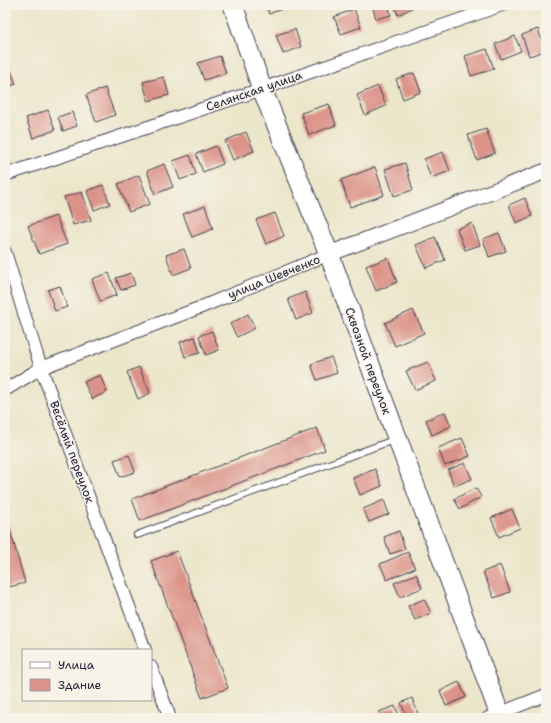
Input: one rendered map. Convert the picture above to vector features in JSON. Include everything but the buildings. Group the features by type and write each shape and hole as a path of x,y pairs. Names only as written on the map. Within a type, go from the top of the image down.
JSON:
{"main road":[{"name":"Сквозной переулок","path":"233,5 262,89 329,254 397,438 496,717"}],"street":[{"name":"Селянская улица","path":"5,175 262,89 502,5"},
{"name":"улица Шевченко","path":"5,390 41,368 199,308 329,254 546,171"},
{"name":"Весёлый переулок","path":"5,252 41,368 145,649"},
{"path":"152,670 170,718"},
{"path":"496,717 546,695"}],"lane":[{"path":"137,535 397,438"}]}
